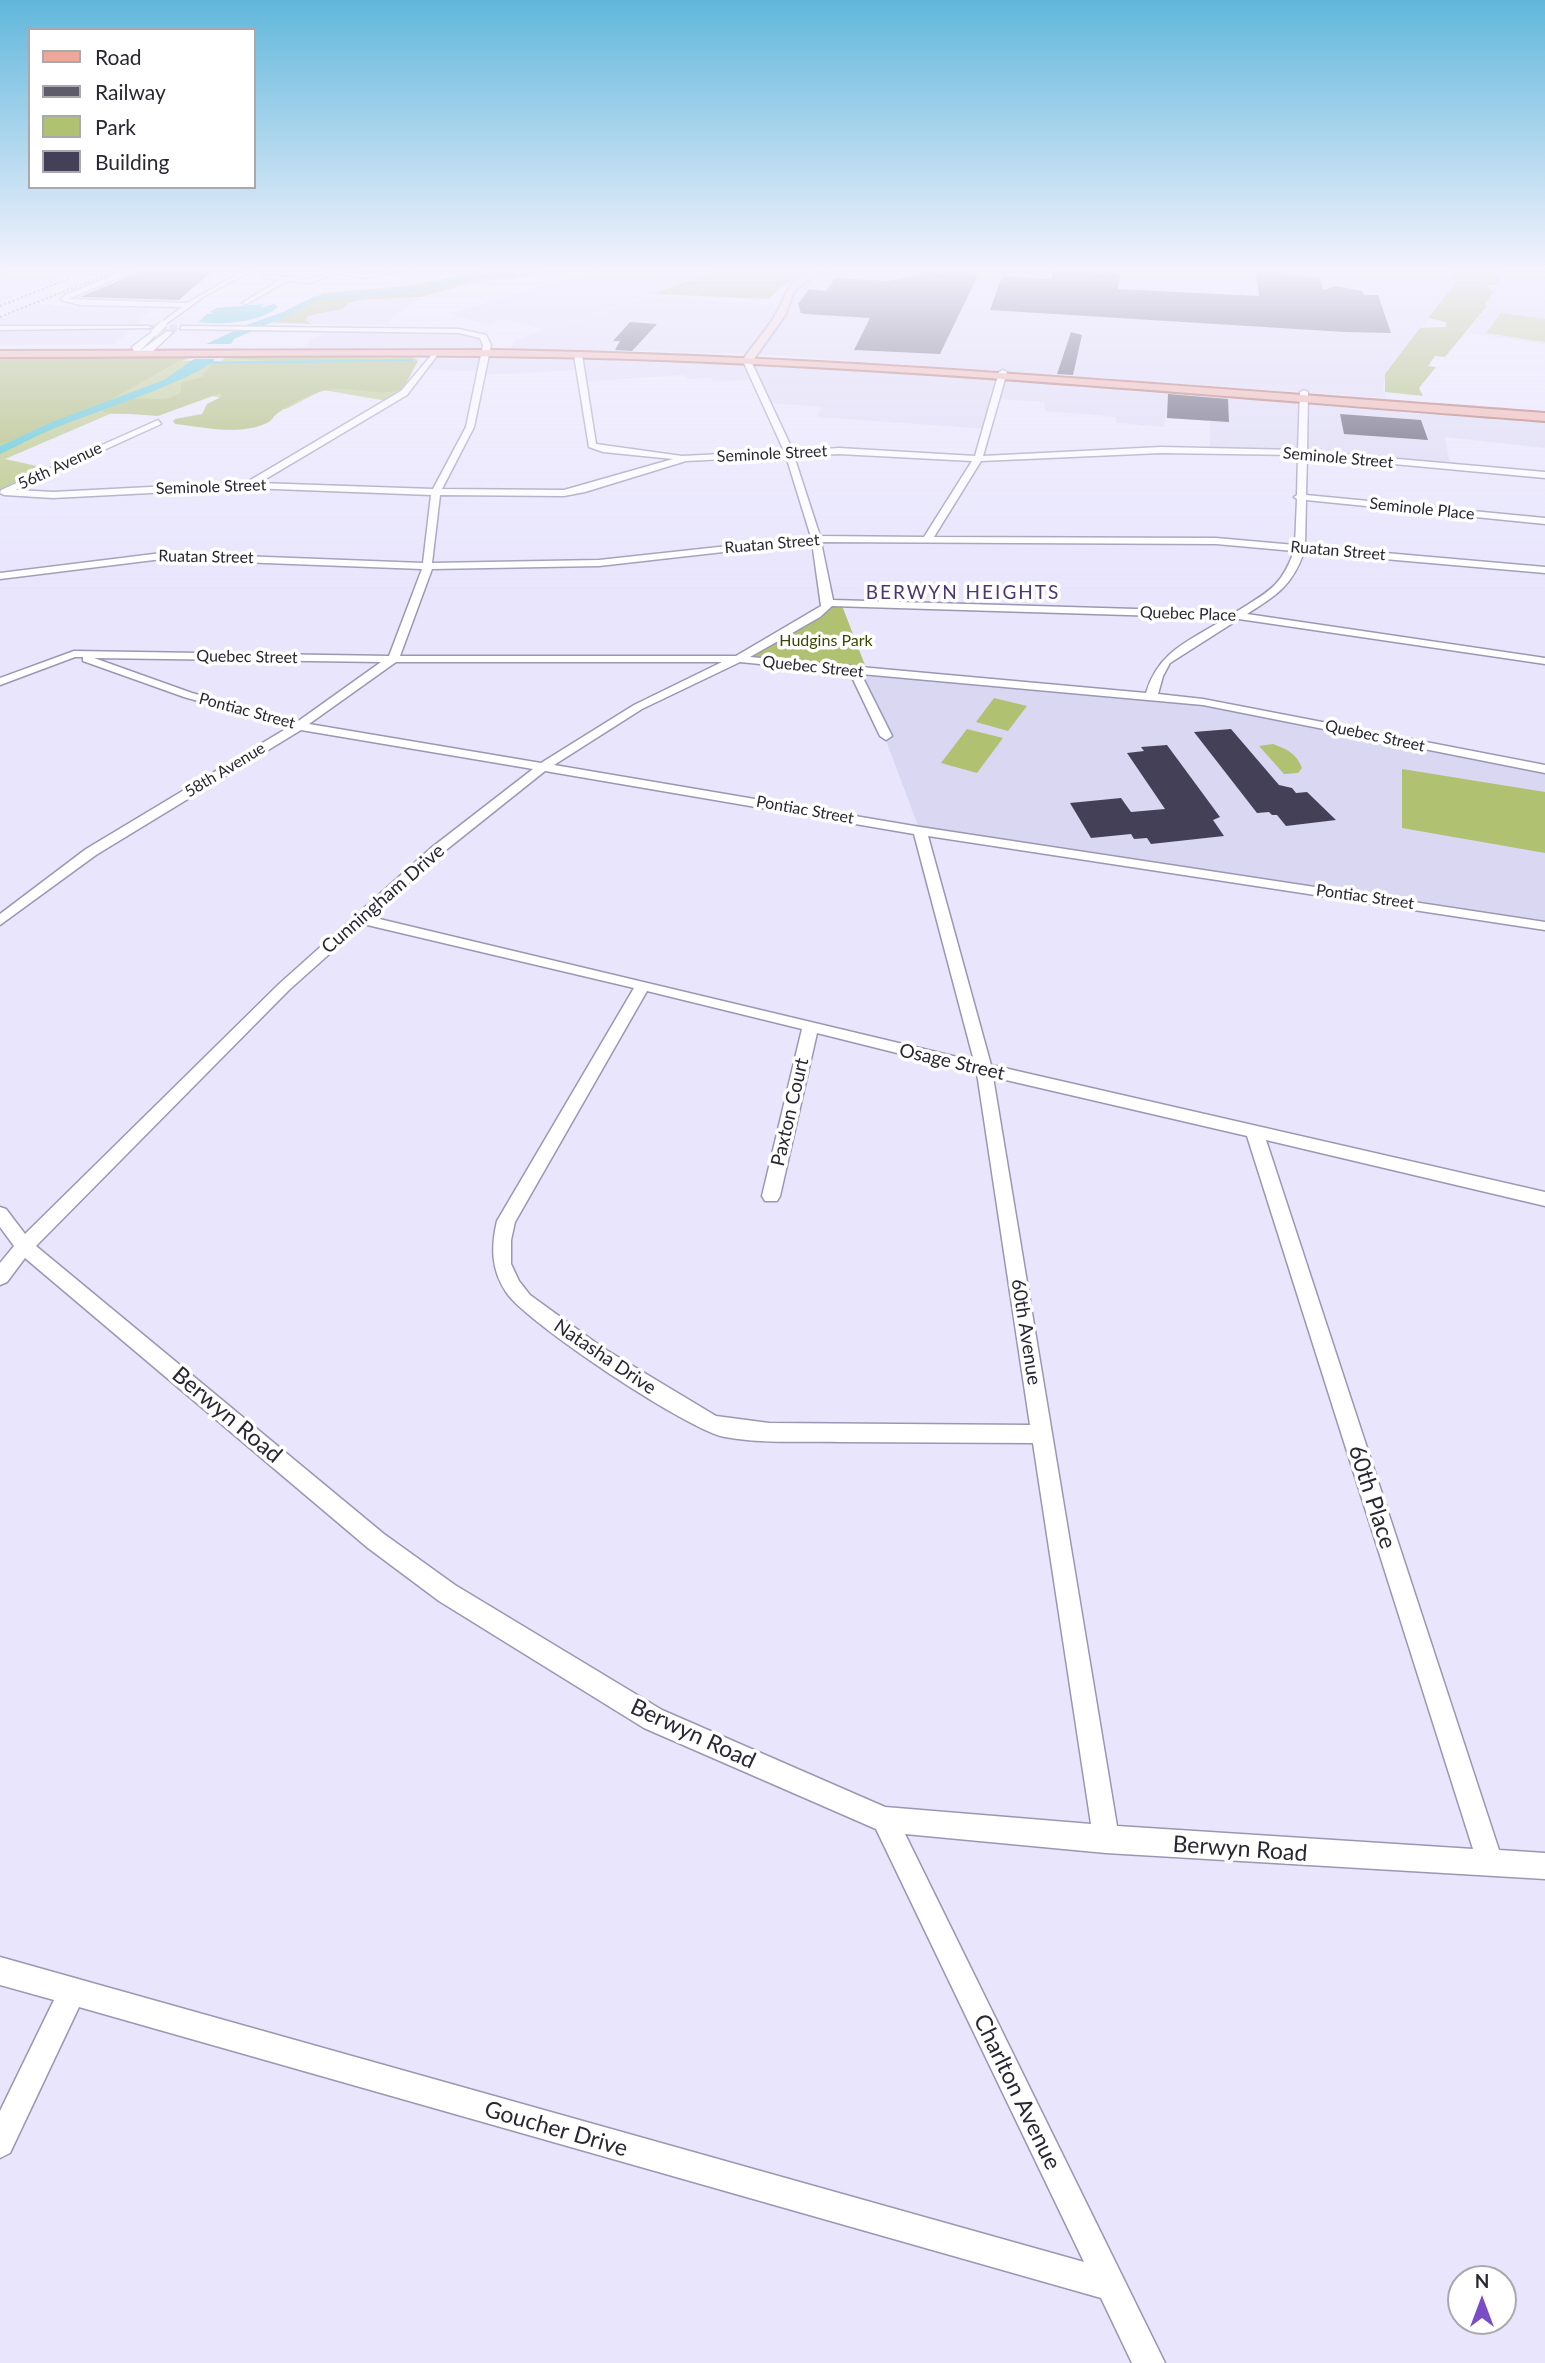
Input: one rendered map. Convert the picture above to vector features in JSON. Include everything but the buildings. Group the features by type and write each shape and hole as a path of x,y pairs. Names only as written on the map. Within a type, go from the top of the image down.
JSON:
{"main road":[{"path":"1063,379 1545,409"},
{"path":"1102,379 1545,418"}],"street":[{"path":"249,485 404,393 415,379"},
{"path":"393,659 426,575 436,492 470,427 480,379"},
{"path":"581,379 590,443 597,447 685,458"},
{"path":"759,379 789,452 817,539 828,603"},
{"path":"927,540 978,459 1001,379"},
{"path":"1151,697 1157,676 1166,661 1279,589 1293,568 1300,548 1299,497 1304,453 1304,396"},
{"name":"56th Avenue","path":"2,493 158,422"},
{"name":"Seminole Street","path":"2,493 54,495 249,485 436,492 573,492 685,458 870,451 978,459 1161,450 1304,453 1545,475"},
{"name":"Seminole Place","path":"1299,497 1545,521"},
{"name":"Ruatan Street","path":"0,576 162,556 427,566 615,562 817,539 1216,541 1545,570"},
{"name":"Quebec Place","path":"828,603 1235,615 1545,660"},
{"name":"Cunningham Drive","path":"0,1277 24,1246 284,987 436,851 542,768 586,738 638,707 738,659 816,615 826,608 828,603"},
{"path":"0,682 74,654"},
{"name":"Quebec Street","path":"74,654 393,659 738,659 1233,706 1411,745 1545,769"},
{"name":"Pontiac Street","path":"74,654 188,695 299,726 920,831 1545,926"},
{"name":"58th Avenue","path":"0,921 91,852 299,726 393,659"},
{"path":"855,672 887,736"},
{"name":"60th Avenue","path":"920,831 984,1069 1106,1839"},
{"name":"Osage Street","path":"361,919 643,985 810,1028 1544,1200"},
{"name":"Natasha Drive","path":"643,985 506,1221 502,1240 502,1264 512,1286 523,1300 596,1354 681,1409 723,1428 838,1434 1043,1434"},
{"name":"Paxton Court","path":"771,1196 810,1028"},
{"name":"60th Place","path":"1254,1131 1490,1863"},
{"name":"Berwyn Road","path":"0,1214 24,1246 68,1285 410,1569 653,1719 885,1820 1316,1855 1545,1866"},
{"name":"Charlton Avenue","path":"885,1820 1149,2363"},
{"name":"Goucher Drive","path":"0,1971 1111,2285"},
{"path":"0,2143 72,1992"}],"shaded area":[{"path":"581,379 621,379 581,382"},
{"path":"711,379 1007,379 1545,417 1545,448 1445,437 1451,467 1304,453 1210,450 1210,421 1165,418 1164,427 1116,423 1116,417 1045,411 1045,402 995,399 986,429 817,417 822,407 766,403 755,380"},
{"path":"1116,379 1385,379 1383,388 1386,398"},
{"path":"855,672 1203,702 1545,769 1545,926 920,831 882,730"}],"green space":[{"path":"0,379 406,379 396,396 387,401 323,390 286,409 205,395 163,414 110,414 5,459 46,468 0,489"},
{"path":"0,379 147,379 107,402 0,445"},
{"path":"194,379 408,379 403,389 394,391 321,391 289,406 267,423 245,429 209,428 175,424 173,421 202,414 207,404 221,397 221,393 158,416 102,412 131,400 165,399 176,395 181,392 181,383"},
{"path":"1385,379 1426,379 1419,388 1423,396 1385,392"},
{"name":"Hudgins Park","path":"841,603 868,673 738,659 828,606"},
{"path":"994,698 1027,706 1008,731 976,722"},
{"path":"967,729 1003,738 977,773 941,763"},
{"path":"1273,744 1287,750 1297,759 1302,768 1298,773 1284,774 1259,746"},
{"path":"1402,769 1545,792 1545,853 1402,828"}],"water":[{"path":"181,379 52,429 0,454 0,446 52,422 164,380"}],"district":[{"name":"BERWYN HEIGHTS","path":"963,593"}]}
